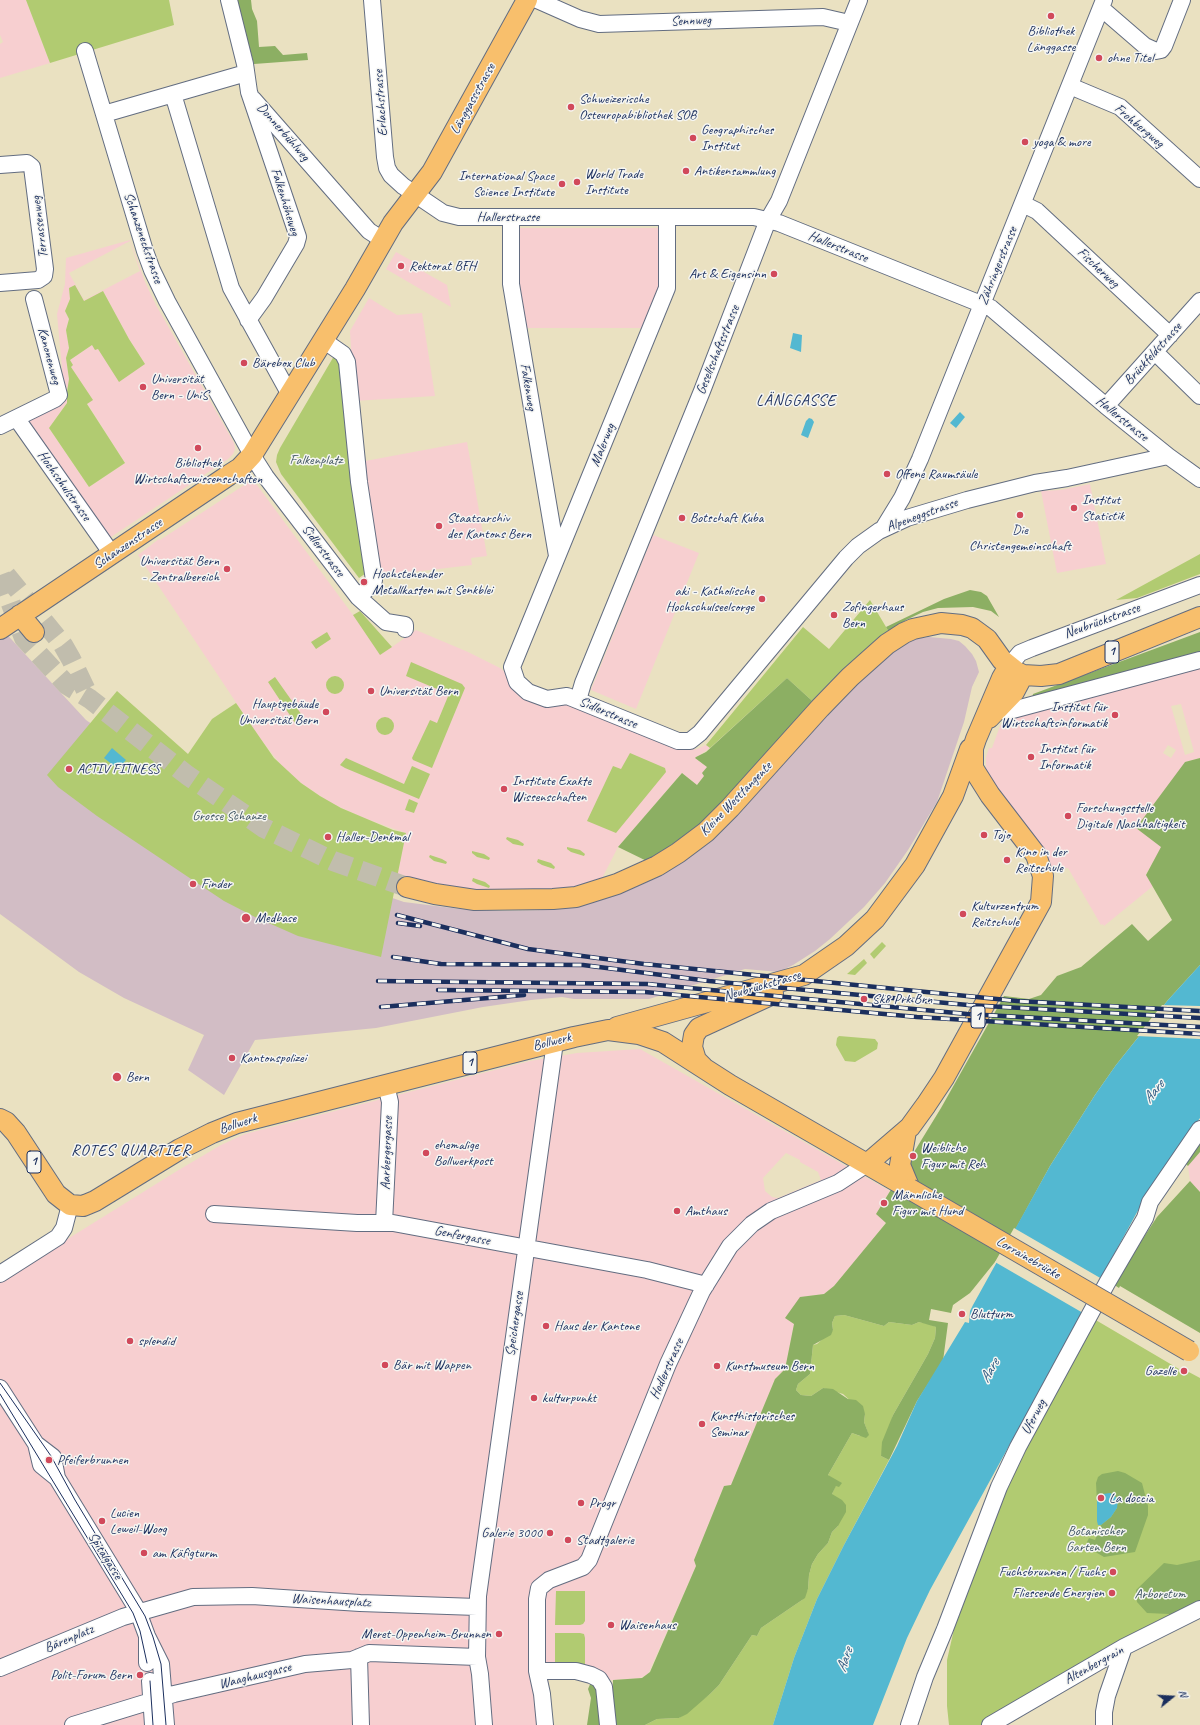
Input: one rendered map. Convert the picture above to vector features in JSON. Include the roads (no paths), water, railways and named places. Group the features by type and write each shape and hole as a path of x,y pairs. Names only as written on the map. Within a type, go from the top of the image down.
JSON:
{"main road":[{"name":"Länggassstrasse","path":"415,195 432,172 527,0"},
{"path":"252,455 290,395 393,223 415,195"},
{"name":"Schanzenstrasse","path":"7,620 112,554 229,476 240,468 252,455"},
{"name":"1","path":"867,1164 906,1131 918,1118 944,1078 1040,905 1042,898 1043,876 1036,855 982,783 973,768 973,748 979,732 995,706 1002,678 1016,670 1041,676 1059,674 1200,617"},
{"path":"7,620 34,632"},
{"name":"Kleine Westtangente","path":"407,887 436,894 475,900 552,899 576,897 618,884 657,866 706,832 740,798 832,695 878,651 904,633 934,624 962,624 980,632 1002,660 1016,670"},
{"name":"Neubrückstrasse","path":"608,1030 804,975 846,946 875,919 915,865 953,796 970,748 979,732"},
{"name":"Neubrückstrasse","path":"953,796 964,786 982,783"},
{"path":"707,1071 700,1065 693,1054 692,1041 699,1028 788,988 804,975"},
{"name":"Bollwerk","path":"70,1205 80,1206 91,1204 180,1149 212,1133 237,1123 555,1042 608,1030 639,1034 667,1045 707,1071 867,1164"},
{"name":"1","path":"0,1119 6,1122 16,1134 56,1194 70,1205"},
{"path":"903,1181 900,1160 906,1131"},
{"name":"Lorrainebrücke","path":"867,1164 903,1181 1195,1353"}],"street":[{"name":"Donnerbühlweg","path":"229,0 250,97 256,100 360,222 372,234 383,240"},
{"name":"Erlachstrasse","path":"372,0 386,163 391,175 415,195"},
{"name":"Sennweg","path":"537,0 580,19 600,24 823,17 849,23"},
{"name":"Gesellschaftsstrasse","path":"578,700 583,683 699,398 768,220 779,201 859,0"},
{"path":"1103,4 1145,46 1156,51 1161,50 1164,46 1182,0"},
{"name":"Zähringerstrasse","path":"883,529 902,498 920,459 1103,4"},
{"name":"Schanzeneckstrasse","path":"85,51 152,270 170,308 252,455"},
{"path":"104,114 246,73"},
{"name":"Frohbergweg","path":"1070,86 1120,108 1200,179"},
{"path":"173,94 229,284 290,395"},
{"name":"Falkenhöheweg","path":"248,320 264,298 298,240 250,97"},
{"name":"Terrassenweg","path":"0,165 29,163 32,166 45,269 44,276 38,280 0,282"},
{"name":"Hallerstrasse","path":"415,195 443,213 452,216 754,217 768,220 991,308 1106,406 1168,456 1200,479"},
{"name":"Fischerweg","path":"1023,204 1037,211 1170,335"},
{"name":"Falkenweg","path":"511,217 512,284 557,556"},
{"name":"Malerweg","path":"512,667 666,288 667,217"},
{"name":"Kanonenweg","path":"0,426 55,399 58,395 34,299"},
{"name":"Brückfeldstrasse","path":"1106,406 1199,303"},
{"path":"323,340 343,354 347,362 359,482 374,580 374,584 358,597"},
{"path":"1155,352 1200,396"},
{"name":"Hochschulstrasse","path":"17,418 112,554"},
{"name":"Sidlerstrasse","path":"252,455 269,481 358,597 386,622 405,625 405,629"},
{"name":"Alpeneggstrasse","path":"694,738 700,733 846,558 865,540 883,529 906,518 967,500 1035,483 1067,478 1168,456"},
{"name":"Neubrückstrasse","path":"1016,670 1014,659 1026,650 1200,585"},
{"path":"995,706 1004,711 1013,710 1200,660"},
{"name":"Sidlerstrasse","path":"512,667 516,682 528,692 547,699 563,695 678,741 684,742 694,738"},
{"name":"Speichergasse","path":"477,1607 555,1042"},
{"name":"Aarbergergasse","path":"384,1223 390,1102 386,1085"},
{"name":"Uferweg","path":"909,1725 924,1677 945,1629 997,1494 1015,1453 1107,1283 1145,1218 1150,1202 1200,1129"},
{"name":"Hodlerstrasse","path":"537,1671 537,1599 540,1586 548,1580 583,1567 589,1560 668,1364 706,1285 730,1246 756,1221 775,1209 838,1183 867,1164"},
{"path":"0,1274 58,1237 64,1228 70,1205"},
{"name":"Genfergasse","path":"214,1214 357,1223 393,1223 647,1270 706,1285"},
{"name":"Spitalgasse","path":"0,1388 36,1444 53,1457 57,1478 130,1597 138,1612 146,1636"},
{"name":"Waisenhausplatz","path":"138,1612 190,1598 211,1596 252,1596 360,1604 477,1607"},
{"path":"477,1607 477,1657 480,1674 484,1725"},
{"name":"Altenbergrain","path":"990,1725 1124,1647 1200,1609"},
{"name":"Bärenplatz","path":"0,1668 117,1619 138,1612"},
{"path":"146,1636 147,1663"},
{"path":"146,1636 160,1660 159,1699 153,1725"},
{"path":"1104,1725 1104,1712 1107,1696 1124,1647"},
{"path":"361,1725 359,1657 373,1653 477,1657"},
{"name":"Waaghausgasse","path":"73,1725 159,1699 305,1664 352,1660 359,1657"},
{"path":"545,1725 542,1694 537,1671 576,1671 599,1679 604,1688 608,1725"},
{"path":"150,1682 159,1699 166,1725"}],"water":[{"path":"793,333 802,335 801,352 790,348"},
{"path":"960,412 965,417 956,428 950,423"},
{"path":"809,418 814,422 808,438 801,435 806,421"},
{"path":"112,748 126,760 118,769 104,758"},
{"name":"Aare","path":"1200,965 1200,1118 1161,1172 1141,1205 930,1590 907,1638 873,1725 773,1725 794,1658 817,1599 897,1446 917,1401 965,1322 969,1323 970,1311 973,1305 1050,1166 1095,1095 1116,1065 1168,1000"},
{"path":"1110,1493 1118,1500 1117,1508 1111,1517 1101,1525 1098,1525 1097,1498 1103,1494"}],"tunnel":[{"path":"0,575 24,638 67,685 90,699 187,775 264,828 333,861 407,887"},
{"path":"6,575 63,645 90,699"}],"tram line":[{"path":"0,1383 51,1456 75,1500 145,1616 161,1664 166,1725"},
{"path":"0,1394 133,1613 140,1631 147,1663"},
{"path":"150,1681 153,1725"}],"railway":[{"path":"397,915 528,949 644,964 1017,1001 1200,1011"},
{"path":"398,923 420,926"},
{"path":"393,957 441,964 583,965 709,981 968,1005 1200,1018"},
{"path":"378,981 647,984 967,1014 1200,1027"},
{"path":"438,990 645,992 917,1017 1200,1034"},
{"path":"381,1007 524,995"}],"place":[{"name":"Bibliothek Länggasse","path":"1051,16"},
{"name":"ohne Titel","path":"1099,58"},
{"name":"Schweizerische Osteuropabibliothek SOB","path":"571,107"},
{"name":"Geographisches Institut","path":"693,138"},
{"name":"yoga & more","path":"1025,142"},
{"name":"Antikensammlung","path":"686,171"},
{"name":"World Trade Institute","path":"577,182"},
{"name":"International Space Science Institute","path":"562,184"},
{"name":"Rektorat BFH","path":"401,266"},
{"name":"Art & Eigensinn","path":"774,274"},
{"name":"Bärebox Club","path":"244,363"},
{"name":"Universität Bern - UniS","path":"143,387"},
{"name":"Bibliothek Wirtschaftswissenschaften","path":"198,448"},
{"name":"Offene Raumsäule","path":"887,474"},
{"name":"Institut Statistik","path":"1074,508"},
{"name":"Die Christengemeinschaft","path":"1020,515"},
{"name":"Botschaft Kuba","path":"682,518"},
{"name":"Staatsarchiv des Kantons Bern","path":"439,526"},
{"name":"Universität Bern - Zentralbereich","path":"227,569"},
{"name":"Hochstehender Metallkasten mit Senkblei","path":"364,582"},
{"name":"aki - Katholische Hochschulseelsorge","path":"762,599"},
{"name":"Zofingerhaus Bern","path":"834,615"},
{"name":"Universität Bern","path":"371,691"},
{"name":"Hauptgebäude Universität Bern","path":"326,712"},
{"name":"Institut für Wirtschaftsinformatik","path":"1115,715"},
{"name":"Institut für Informatik","path":"1031,757"},
{"name":"ACTIV FITNESS","path":"69,769"},
{"name":"Institute Exakte Wissenschaften","path":"504,789"},
{"name":"Forschungsstelle Digitale Nachhaltigkeit","path":"1068,816"},
{"name":"Tojo","path":"984,835"},
{"name":"Haller-Denkmal","path":"328,837"},
{"name":"Kino in der Reitschule","path":"1007,860"},
{"name":"Finder","path":"193,884"},
{"name":"Kulturzentrum Reitschule","path":"963,914"},
{"name":"Medbase","path":"246,918"},
{"name":"Sk8 Prk Brn","path":"864,999"},
{"name":"Kantonspolizei","path":"232,1058"},
{"name":"Bern","path":"117,1077"},
{"name":"ehemalige Bollwerkpost","path":"426,1153"},
{"name":"Weibliche Figur mit Reh","path":"913,1156"},
{"name":"Männliche Figur mit Hund","path":"884,1203"},
{"name":"Amthaus","path":"677,1211"},
{"name":"Blutturm","path":"962,1314"},
{"name":"Haus der Kantone","path":"546,1326"},
{"name":"splendid","path":"130,1341"},
{"name":"Bär mit Wappen","path":"385,1365"},
{"name":"Kunstmuseum Bern","path":"717,1366"},
{"name":"Gazelle","path":"1184,1371"},
{"name":"kulturpunkt","path":"534,1398"},
{"name":"Kunsthistorisches Seminar","path":"702,1424"},
{"name":"Pfeiferbrunnen","path":"49,1460"},
{"name":"La doccia","path":"1101,1498"},
{"name":"Progr","path":"581,1503"},
{"name":"Lucien Leweil-Woog","path":"102,1521"},
{"name":"Galerie 3000","path":"550,1533"},
{"name":"Stadtgalerie","path":"568,1540"},
{"name":"am Käfigturm","path":"144,1553"},
{"name":"Fuchsbrunnen / Fuchs","path":"1113,1572"},
{"name":"Fliessende Energien","path":"1112,1593"},
{"name":"Waisenhaus","path":"611,1625"},
{"name":"Meret-Oppenheim-Brunnen","path":"499,1634"},
{"name":"Polit-Forum Bern","path":"140,1675"}],"district":[{"name":"LÄNGGASSE","path":"796,401"},
{"name":"ROTES QUARTIER","path":"131,1151"}],"park label":[{"name":"Falkenplatz","path":"316,460"},
{"name":"Grosse Schanze","path":"229,816"},
{"name":"Botanischer Garten Bern","path":"1096,1540"},
{"name":"Arboretum","path":"1160,1594"}]}
